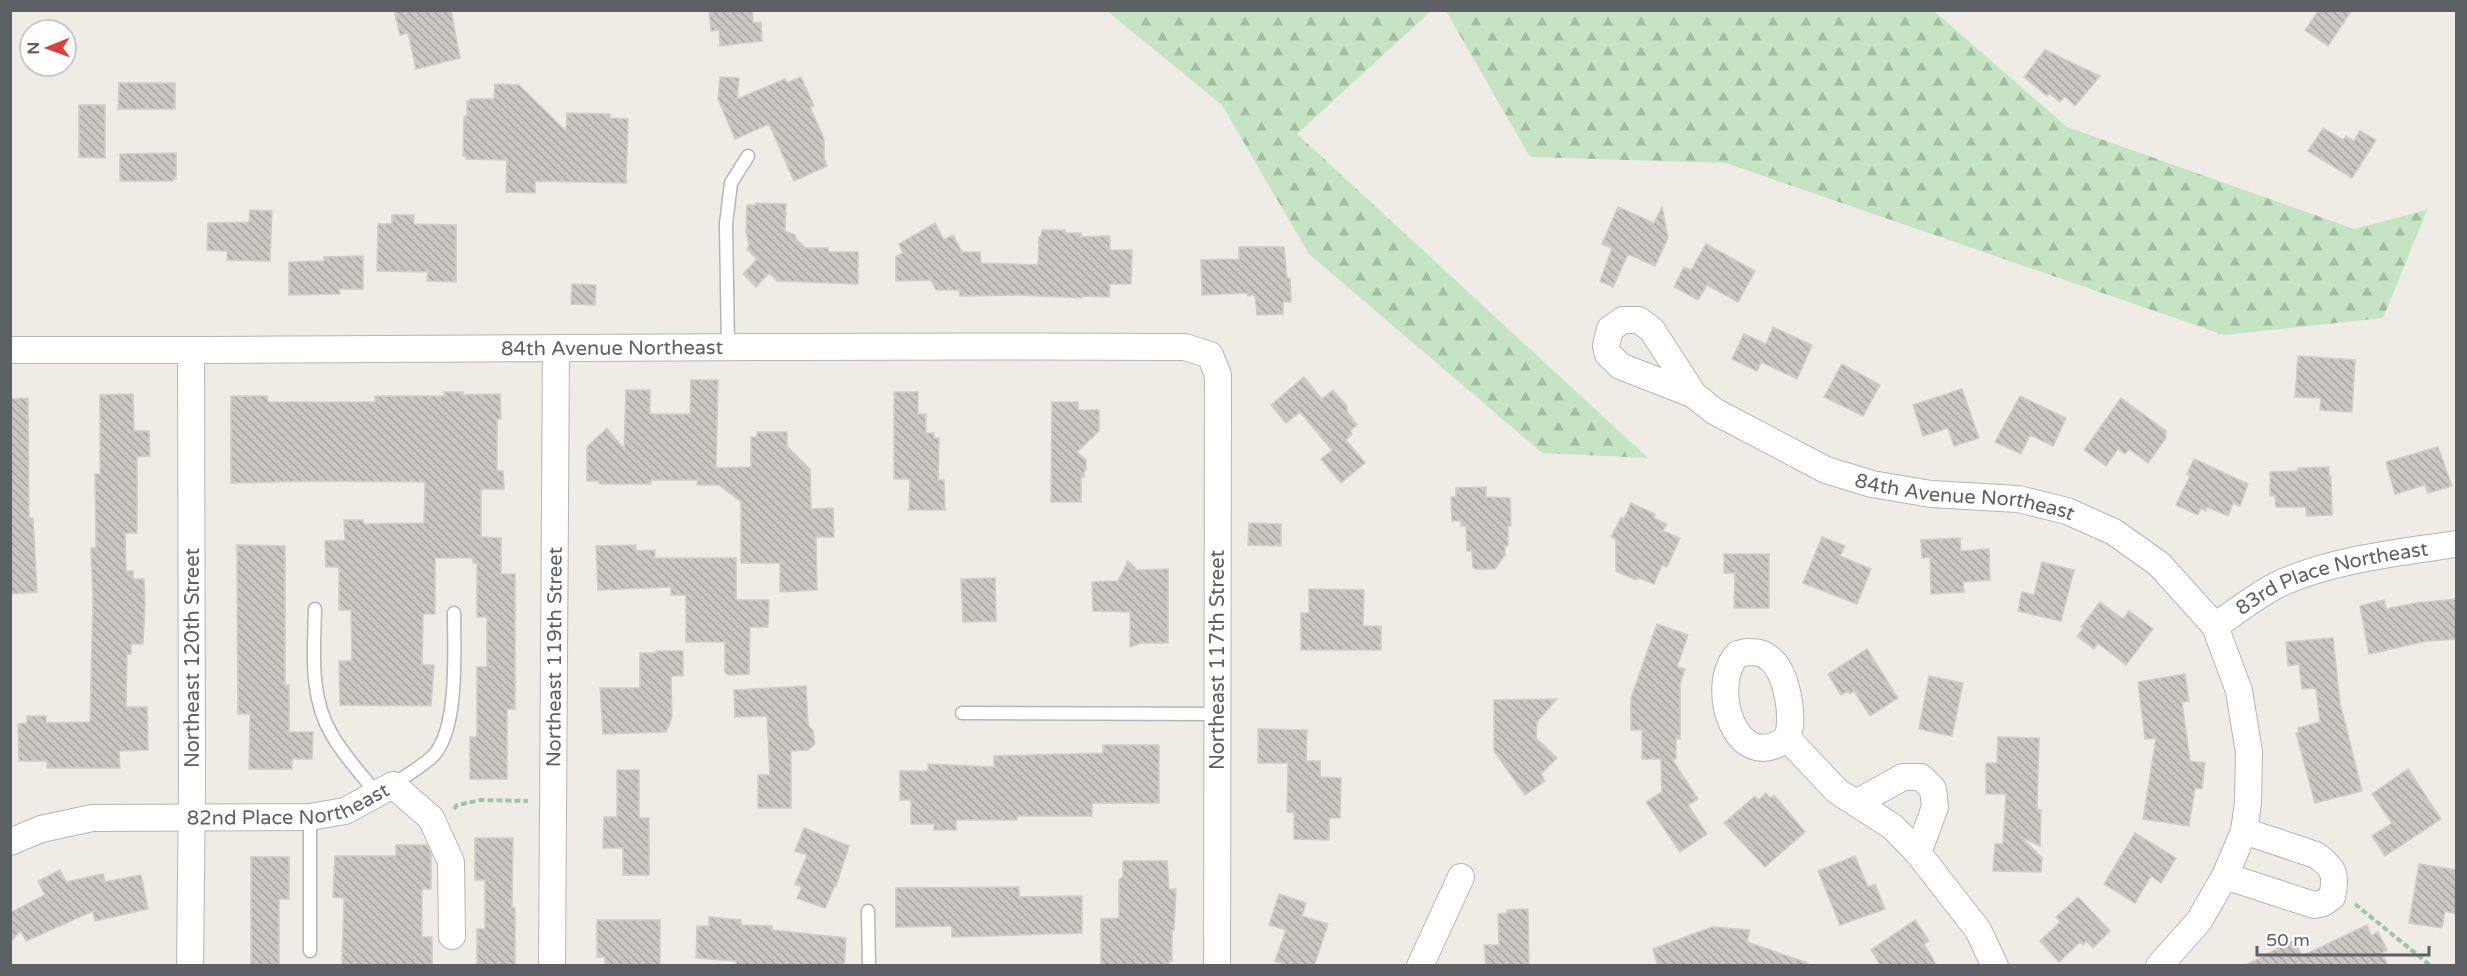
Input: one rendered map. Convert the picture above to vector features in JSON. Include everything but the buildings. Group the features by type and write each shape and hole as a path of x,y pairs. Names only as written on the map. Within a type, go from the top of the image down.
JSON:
{"street":[{"name":"84th Avenue Northeast","path":"10,350 556,350 984,345 1185,347 1210,356"},
{"name":"Northeast 119th Street","path":"552,966 556,350"},
{"name":"Northeast 120th Street","path":"190,966 192,351"},
{"name":"Northeast 117th Street","path":"1210,356 1218,375 1217,966"},
{"name":"84th Avenue Northeast","path":"1694,395 1714,411 1826,470 1872,484 1931,494 2018,499 2067,511 2114,532 2159,564 2215,626"},
{"name":"83rd Place Northeast","path":"2215,626 2279,584 2322,568 2457,544"},
{"path":"2159,966 2199,921 2225,876 2244,831 2248,752 2239,691 2215,626"},
{"path":"1787,738 1837,791 1893,827 1918,853 1978,930 1995,966"},
{"path":"1856,803 1903,777 1921,777 1933,789 1935,807 1918,853"},
{"name":"82nd Place Northeast","path":"10,842 41,829 92,818 310,817 345,811 385,790 431,818 451,862 452,936"},
{"path":"2225,876 2314,905 2323,903 2332,897 2334,874 2332,868 2316,855 2244,831"},
{"path":"1420,966 1461,877"}],"lane":[{"path":"728,348 726,224 731,183 748,156"},
{"path":"315,609 314,663 318,703 332,735 385,790 435,754 448,726 454,674 454,613"},
{"path":"962,713 1217,714"},
{"path":"310,817 310,951"},
{"path":"868,911 869,966"}],"path":[{"path":"452,812 457,805 481,800 528,801"},
{"path":"2348,899 2431,966"}],"green space":[{"path":"1107,11 1431,11 1297,134 1648,458 1542,453 1309,254 1222,105"},
{"path":"1446,11 1934,11 2067,127 2354,229 2427,210 2383,318 2224,335 1726,163 1530,157"}]}
